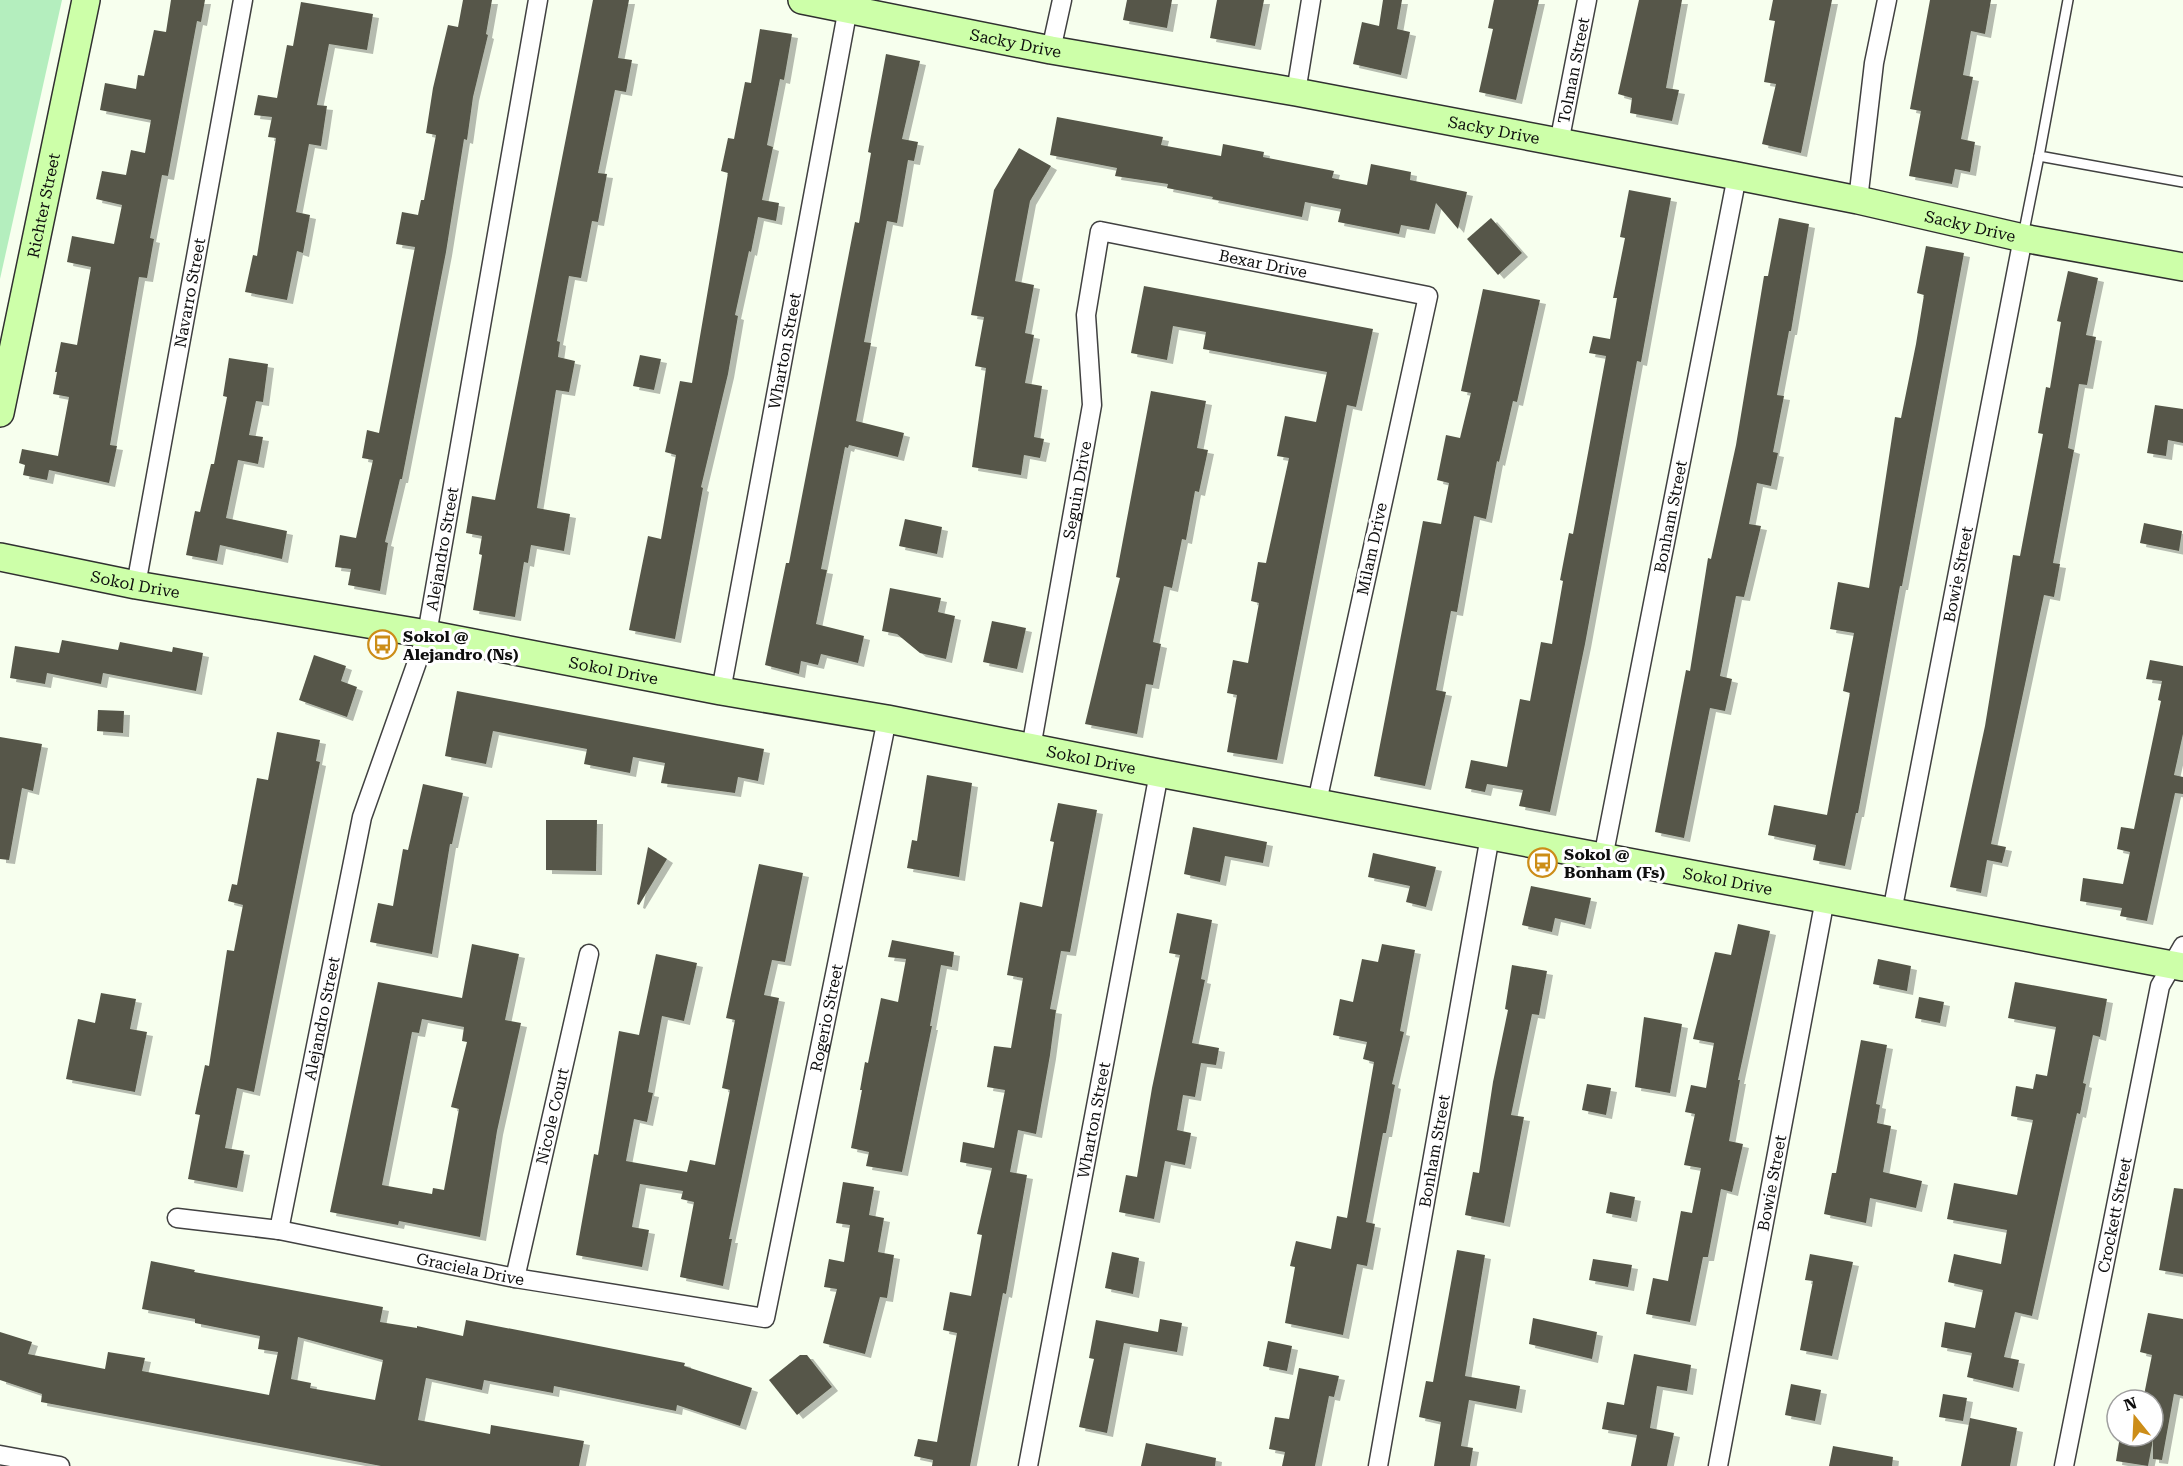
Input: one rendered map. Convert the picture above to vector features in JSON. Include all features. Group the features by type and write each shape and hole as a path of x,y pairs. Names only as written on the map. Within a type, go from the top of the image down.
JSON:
{"street":[{"name":"Richter Street","path":"0,413 86,0"},
{"name":"Navarro Street","path":"136,585 243,0"},
{"name":"Alejandro Street","path":"279,1230 362,817 427,634 538,0"},
{"name":"Sacky Drive","path":"802,0 1051,50 1296,92 1737,176 1858,200 2023,238 2183,267"},
{"path":"1051,50 1062,0"},
{"path":"1296,92 1311,0"},
{"name":"Tolman Street","path":"1559,143 1587,0"},
{"path":"1858,200 1874,63 1887,0"},
{"name":"Wharton Street","path":"721,692 848,8"},
{"name":"Bonham Street","path":"1603,858 1737,176"},
{"name":"Bexar Drive","path":"1100,231 1428,296"},
{"name":"Seguin Drive","path":"1031,748 1092,405 1086,315 1100,231"},
{"name":"Bowie Street","path":"1892,912 2023,238"},
{"name":"Milam Drive","path":"1317,802 1428,296"},
{"name":"Sokol Drive","path":"0,557 136,585 427,634 721,692 887,718 1159,773 1892,912 2179,959"},
{"name":"Rogerio Street","path":"765,1318 887,718"},
{"name":"Wharton Street","path":"1028,1466 1159,773"},
{"name":"Bonham Street","path":"1378,1466 1490,836"},
{"name":"Bowie Street","path":"1718,1466 1825,899"},
{"name":"Nicole Court","path":"516,1278 589,954"},
{"name":"Crockett Street","path":"2064,1466 2160,986 2179,959"},
{"name":"Graciela Drive","path":"177,1218 279,1230 516,1278 765,1318"},
{"path":"0,1455 60,1466"}],"lane":[{"path":"2023,238 2068,0"},
{"path":"2039,156 2183,182"}],"green space":[{"path":"0,0 62,0 0,279"}],"building":[{"path":"171,0 205,0 201,22 197,21 168,176 162,175 150,238 154,239 147,278 139,277 110,445 117,446 109,483 49,470 47,480 23,475 25,465 19,463 22,449 58,456 69,397 53,394 57,372 55,372 61,342 77,345 91,267 67,262 72,236 114,244 122,205 96,199 102,171 126,175 131,150 145,153 151,120 100,110 105,83 136,89 138,75 144,76 154,30 166,32"},
{"path":"463,0 492,0 486,34 488,35 473,97 467,140 464,139 446,252 402,479 400,479 385,542 388,543 380,591 348,585 351,569 335,567 340,535 356,538 373,460 362,458 367,430 379,433 415,247 396,244 402,212 418,215 421,200 424,200 436,135 426,133 433,88 448,25 458,27"},
{"path":"593,0 629,0 618,58 632,60 626,92 615,90 598,173 607,174 598,222 592,221 581,278 569,276 557,341 560,342 558,357 575,361 569,392 556,390 537,508 570,514 564,551 531,545 528,563 524,562 515,617 473,610 482,555 479,554 482,536 466,533 472,496 495,500"},
{"path":"1127,0 1172,0 1167,28 1123,20"},
{"path":"1217,0 1264,0 1255,46 1210,38"},
{"path":"1383,0 1402,0 1397,29 1410,32 1401,75 1353,64 1362,22 1379,26"},
{"path":"1494,0 1539,0 1516,100 1479,92 1493,29 1488,28"},
{"path":"1639,0 1682,0 1666,88 1679,90 1672,121 1630,113 1632,98 1618,94"},
{"path":"1773,0 1832,0 1801,153 1762,144 1776,84 1764,82 1775,21 1769,20"},
{"path":"1930,0 1991,0 1985,34 1971,31 1963,75 1973,77 1961,139 1975,142 1970,172 1955,169 1952,184 1909,176 1921,111 1910,109"},
{"path":"301,2 373,14 367,50 329,44 317,105 327,106 321,146 309,144 296,212 310,215 303,253 297,251 287,300 245,292 253,255 257,256 276,138 268,137 272,117 254,115 258,95 277,98 287,45 293,46"},
{"path":"760,29 792,34 784,80 780,79 767,145 773,147 762,200 779,203 776,221 758,217 751,252 749,251 735,315 738,316 728,374 701,487 703,488 675,639 629,630 648,536 661,539 676,455 665,452 680,381 692,383 728,173 721,171 728,138 734,139 745,82 751,83"},
{"path":"886,54 920,61 902,139 918,142 914,161 908,160 897,223 887,221 864,342 871,343 856,421 904,433 898,457 849,445 848,448 845,447 821,569 827,570 816,624 864,636 858,663 821,654 818,665 801,661 799,674 765,665 786,563 789,563 855,222 859,223 871,153 868,152"},
{"path":"1057,117 1163,137 1161,145 1221,156 1223,144 1264,152 1263,157 1334,171 1332,178 1367,185 1371,164 1411,172 1410,180 1467,192 1458,229 1436,203 1429,230 1401,225 1399,234 1338,222 1341,209 1305,202 1302,217 1167,188 1168,184 1115,176 1117,168 1050,155"},
{"path":"1019,148 1051,166 1030,201 1015,281 1034,285 1025,333 1034,335 1025,383 1042,386 1034,437 1044,439 1040,458 1024,455 1021,475 972,467 986,368 975,366 984,317 971,315 994,190"},
{"path":"1629,190 1671,198 1641,362 1637,361 1585,644 1550,812 1519,806 1523,790 1487,784 1485,792 1465,788 1471,760 1507,767 1520,699 1530,701 1541,642 1552,644 1563,581 1560,580 1569,533 1573,534 1606,356 1589,353 1593,336 1610,339 1617,298 1613,298 1625,238 1620,237"},
{"path":"1491,218 1522,253 1498,275 1467,239"},
{"path":"1779,218 1809,224 1791,331 1789,331 1777,395 1784,396 1773,452 1778,453 1771,486 1757,483 1749,524 1761,526 1744,597 1736,596 1720,676 1732,679 1725,711 1710,708 1684,838 1655,832 1686,670 1690,671 1708,558 1711,559 1736,445 1764,276 1768,276"},
{"path":"1926,246 1964,253 1858,813 1856,813 1845,866 1813,860 1816,845 1768,835 1774,805 1827,815 1850,693 1843,691 1854,633 1830,629 1838,582 1869,588 1895,417 1901,418 1916,344 1924,295 1917,293"},
{"path":"2068,271 2098,278 2086,335 2096,337 2087,385 2079,384 2068,448 2074,450 2053,563 2060,564 2054,597 2044,595 1991,844 2006,847 2002,863 1987,860 1981,893 1950,887 1985,726 2013,555 2020,556 2043,434 2038,433 2046,387 2050,388 2061,322 2057,321"},
{"path":"1144,286 1373,329 1356,407 1347,405 1277,760 1227,752 1237,695 1227,693 1233,660 1248,663 1259,603 1251,601 1258,562 1266,563 1289,458 1277,456 1285,416 1316,422 1327,372 1203,349 1206,332 1173,326 1167,360 1131,353"},
{"path":"1483,289 1540,300 1517,402 1513,401 1499,462 1497,461 1486,519 1474,516 1457,612 1451,611 1436,690 1446,692 1425,786 1374,776 1423,521 1441,524 1449,483 1437,480 1446,435 1460,438 1471,393 1461,391"},
{"path":"640,355 661,359 654,390 633,386"},
{"path":"229,358 268,364 263,402 256,401 249,435 263,437 258,464 238,460 226,518 287,531 282,559 220,545 217,561 186,555 195,511 200,512 211,464 214,464 227,397 223,396"},
{"path":"1151,391 1206,401 1197,448 1208,450 1199,492 1195,491 1186,540 1182,539 1172,588 1164,586 1153,642 1161,644 1153,685 1146,684 1137,734 1085,724 1120,578 1116,577"},
{"path":"2155,405 2183,409 2183,443 2168,440 2166,456 2147,453"},
{"path":"905,519 942,527 937,554 899,546"},
{"path":"2144,523 2182,531 2179,551 2140,543"},
{"path":"890,588 941,598 938,612 955,616 946,659 920,653 897,634 882,631"},
{"path":"992,621 1026,628 1017,669 983,662"},
{"path":"62,640 118,650 120,642 172,652 173,647 203,653 196,691 103,673 101,684 47,673 45,684 10,678 15,646 59,653"},
{"path":"314,655 346,666 341,681 357,687 347,717 299,700"},
{"path":"2150,660 2183,666 2183,734 2174,775 2183,777 2183,794 2175,793 2147,921 2120,916 2122,908 2080,901 2083,878 2123,884 2130,852 2117,849 2121,827 2134,829 2161,701 2158,700 2162,681 2146,679"},
{"path":"457,691 764,749 758,781 738,777 735,793 661,783 665,763 633,757 630,773 584,764 587,749 493,731 486,764 445,756"},
{"path":"98,710 124,711 123,733 97,731"},
{"path":"277,732 320,740 316,761 320,762 254,1092 237,1088 225,1148 244,1151 237,1188 188,1179 200,1115 195,1114 205,1065 209,1066 227,950 234,951 243,905 228,901 232,884 237,885 257,778 268,780"},
{"path":"0,737 42,744 33,791 22,788 9,860 0,859"},
{"path":"927,775 972,783 959,877 907,868 912,840 917,841"},
{"path":"423,784 463,793 452,844 450,844 432,954 370,942 378,903 393,906 403,849 408,850"},
{"path":"1058,803 1097,810 1070,952 1061,951 1050,1009 1056,1010 1036,1134 1018,1130 1010,1172 1027,1175 1006,1294 1003,1293 970,1466 932,1466 933,1460 914,1456 918,1439 937,1442 957,1333 943,1330 950,1292 971,1296 982,1235 977,1234 992,1168 960,1162 963,1142 994,1148 1005,1090 987,1087 994,1046 1011,1048 1023,978 1007,975 1020,902 1042,907 1054,842 1050,841"},
{"path":"546,820 597,820 596,871 546,870"},
{"path":"1193,827 1267,842 1263,863 1225,856 1220,882 1184,874"},
{"path":"648,847 667,859 639,905 637,904"},
{"path":"1373,853 1436,867 1426,907 1406,902 1410,886 1368,877"},
{"path":"759,864 803,873 785,962 772,960 764,995 779,998 729,1239 732,1239 723,1286 680,1277 694,1202 681,1199 683,1191 640,1184 632,1227 649,1230 642,1267 576,1255 594,1154 598,1155 619,1031 639,1035 656,954 697,963 684,1021 662,1016 648,1092 653,1093 647,1122 634,1119 626,1161 687,1172 690,1160 715,1165 730,1090 722,1088 735,1020 726,1018"},
{"path":"1531,886 1591,898 1585,925 1555,918 1552,932 1522,925"},
{"path":"1177,913 1212,920 1201,979 1205,980 1192,1043 1219,1048 1216,1065 1201,1063 1195,1097 1183,1095 1177,1130 1191,1133 1185,1165 1165,1161 1154,1219 1119,1212 1126,1175 1137,1177 1152,1088 1180,955 1169,953"},
{"path":"1738,924 1770,931 1738,1080 1740,1080 1729,1141 1743,1144 1732,1192 1721,1189 1708,1257 1703,1257 1690,1322 1646,1314 1653,1278 1668,1281 1681,1211 1692,1213 1701,1168 1684,1165 1695,1114 1685,1112 1691,1085 1706,1088 1714,1043 1693,1039 1715,952 1731,955"},
{"path":"892,940 954,952 952,967 941,965 930,1026 932,1026 902,1172 866,1166 869,1152 851,1148 865,1062 868,1063 881,998 898,1002 906,959 888,957"},
{"path":"472,944 519,954 505,1020 521,1023 497,1131 480,1237 399,1221 398,1225 330,1212 378,982 462,998","holes":["422,1019 464,1027 462,1041 467,1042 451,1107 459,1109 444,1190 433,1188 432,1194 382,1185 412,1032 419,1033"]},
{"path":"1382,944 1415,950 1400,1031 1404,1032 1392,1084 1395,1085 1366,1222 1375,1224 1367,1266 1357,1264 1343,1335 1285,1323 1295,1267 1290,1266 1296,1241 1331,1249 1337,1216 1347,1218 1374,1062 1363,1059 1367,1042 1333,1035 1340,999 1353,1002 1362,959 1378,962"},
{"path":"1878,959 1911,966 1907,991 1873,984"},
{"path":"1512,965 1547,971 1539,1015 1532,1014 1511,1115 1524,1117 1504,1223 1465,1215 1473,1172 1479,1173 1493,1082 1508,1010 1505,1009"},
{"path":"2015,982 2107,999 2100,1037 2093,1035 2083,1083 2086,1084 2080,1114 2077,1113 2032,1316 2015,1312 2004,1357 2019,1360 2013,1388 1967,1377 1972,1353 1941,1347 1945,1322 1975,1328 1983,1290 1948,1282 1954,1254 2001,1264 2007,1230 1947,1219 1954,1183 2017,1195 2033,1120 2011,1116 2016,1086 2033,1089 2036,1074 2047,1076 2056,1027 2008,1018"},
{"path":"101,993 136,999 130,1029 147,1032 135,1092 66,1079 78,1019 95,1023"},
{"path":"1919,997 1944,1002 1940,1023 1915,1018"},
{"path":"1644,1017 1682,1024 1670,1093 1635,1087"},
{"path":"1861,1040 1887,1045 1876,1104 1880,1105 1877,1123 1891,1126 1883,1172 1922,1181 1916,1208 1870,1198 1866,1223 1824,1214 1832,1173 1836,1173"},
{"path":"1587,1084 1611,1088 1606,1115 1582,1110"},
{"path":"843,1182 874,1187 869,1215 884,1218 878,1252 894,1255 887,1298 880,1297 865,1354 823,1343 837,1289 824,1287 829,1259 844,1262 850,1225 836,1223"},
{"path":"2174,1188 2183,1189 2183,1274 2159,1270"},
{"path":"1610,1192 1635,1197 1631,1218 1606,1213"},
{"path":"1457,1250 1485,1255 1465,1376 1520,1386 1516,1409 1469,1400 1461,1446 1473,1448 1470,1466 1434,1466 1441,1422 1419,1417 1426,1381 1433,1382"},
{"path":"1112,1252 1139,1258 1133,1294 1105,1288"},
{"path":"1810,1254 1853,1262 1832,1356 1800,1350 1813,1281 1805,1280"},
{"path":"1593,1259 1632,1265 1628,1287 1589,1280"},
{"path":"151,1261 195,1270 194,1272 383,1307 380,1322 417,1328 417,1326 463,1336 466,1320 685,1363 684,1366 752,1388 740,1426 677,1405 676,1411 554,1386 553,1393 484,1380 482,1390 426,1378 418,1420 490,1434 491,1425 584,1441 579,1466 381,1466 41,1402 42,1394 0,1380 0,1332 32,1342 28,1354 105,1369 108,1352 145,1358 142,1371 269,1395 278,1352 258,1349 260,1336 195,1323 195,1319 142,1309","holes":["298,1337 383,1360 375,1400 310,1388 311,1383 291,1379"]},
{"path":"2148,1313 2183,1319 2183,1396 2174,1394 2165,1444 2165,1388 2145,1388 2152,1355 2140,1352"},
{"path":"1533,1318 1597,1332 1592,1359 1529,1344"},
{"path":"1160,1319 1182,1323 1177,1352 1124,1343 1107,1433 1079,1427 1094,1359 1089,1358 1096,1320 1158,1332"},
{"path":"1268,1341 1292,1346 1287,1371 1263,1366"},
{"path":"1634,1354 1691,1365 1687,1391 1657,1386 1650,1428 1674,1433 1667,1466 1631,1466 1637,1435 1602,1429 1607,1402 1624,1405"},
{"path":"800,1355 807,1355 832,1387 797,1415 769,1380"},
{"path":"1299,1368 1339,1376 1334,1397 1329,1396 1315,1466 1282,1466 1285,1452 1269,1449 1275,1417 1289,1419"},
{"path":"1791,1384 1821,1390 1815,1421 1785,1415"},
{"path":"1943,1394 1967,1398 1963,1421 1939,1417"},
{"path":"1970,1418 2017,1428 2010,1466 1961,1466"},
{"path":"1146,1443 1216,1458 1215,1466 1141,1466"},
{"path":"1833,1446 1893,1457 1892,1466 1829,1466"},
{"path":"2118,1448 2151,1448 2148,1466 2116,1461"},
{"path":"2153,1448 2164,1448 2162,1460 2153,1459"}],"place":[{"name":"Sokol @ Alejandro (Ns)","path":"382,645"},
{"name":"Sokol @ Bonham (Fs)","path":"1543,863"}]}
